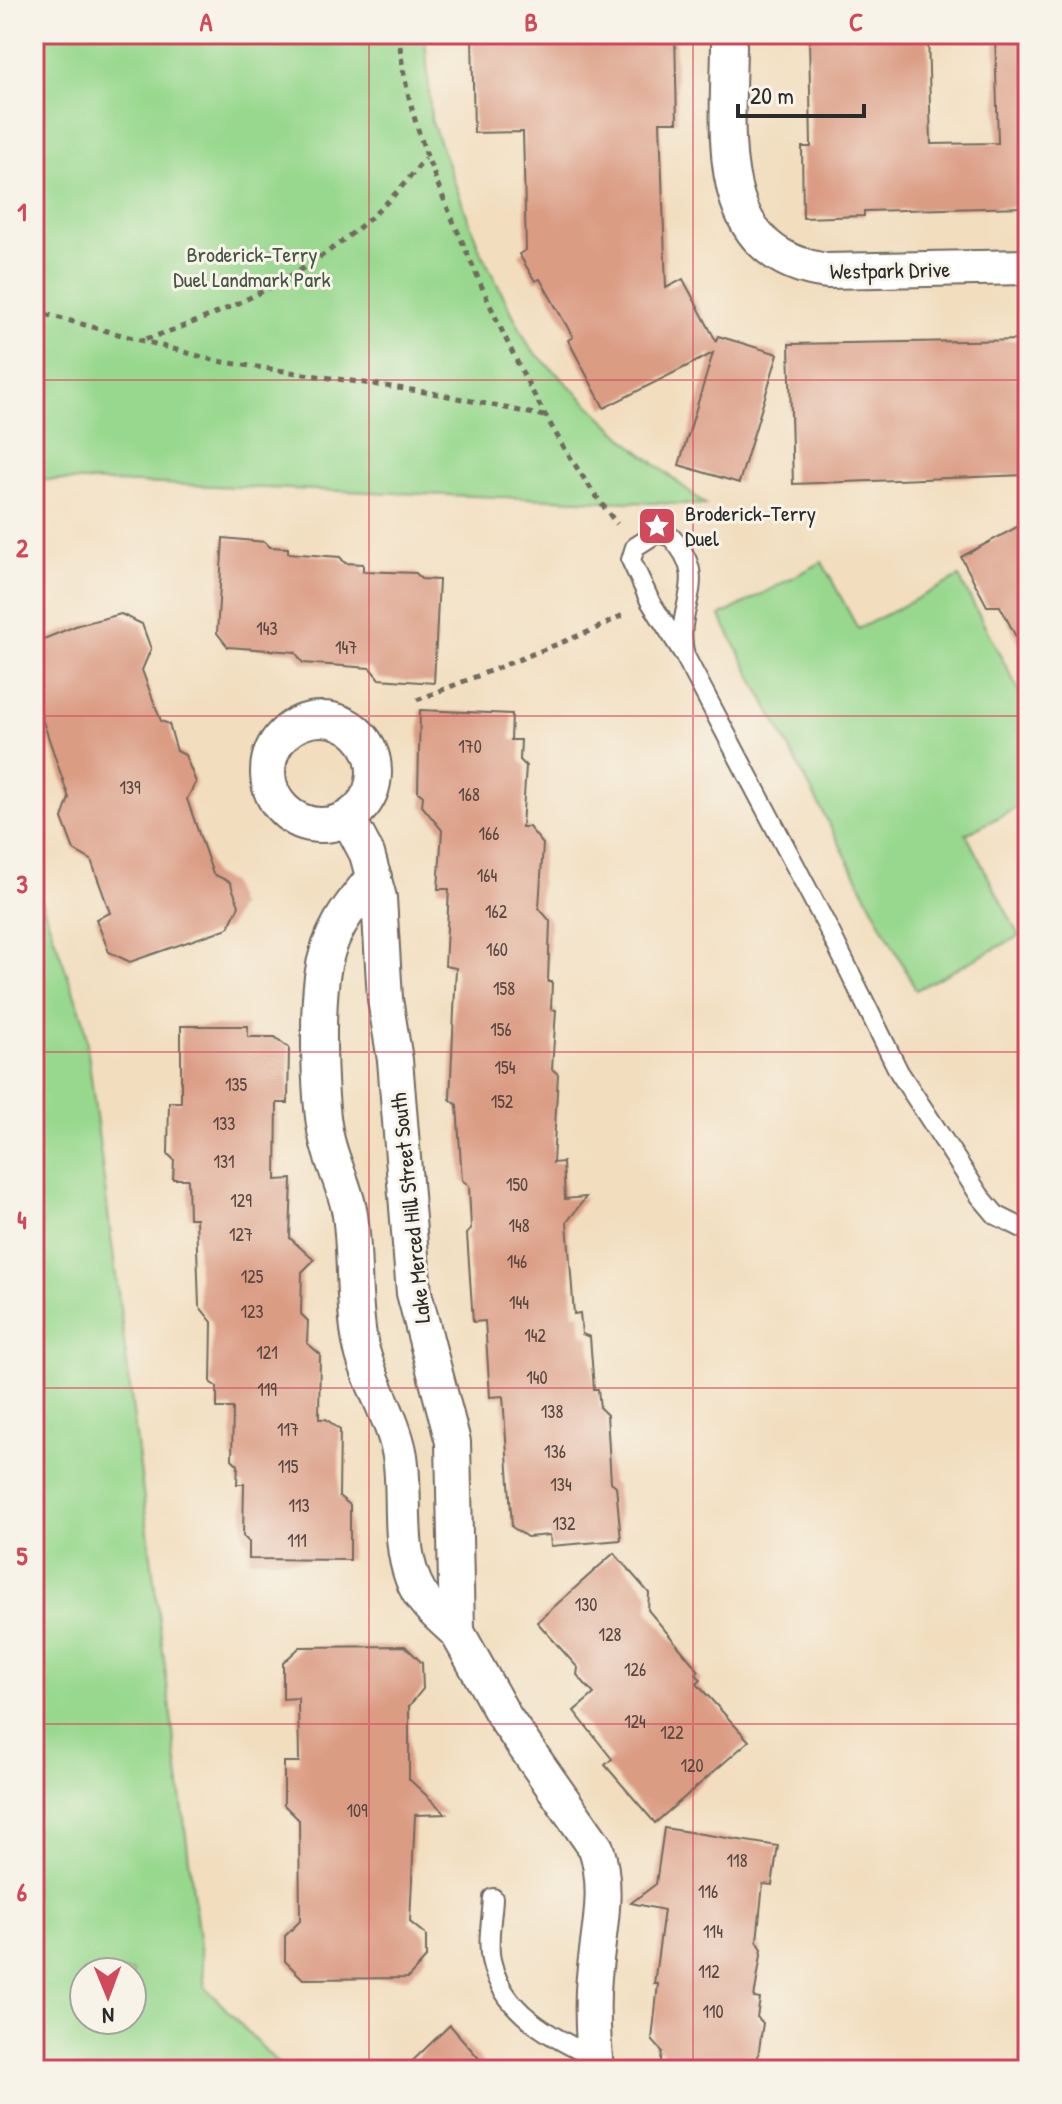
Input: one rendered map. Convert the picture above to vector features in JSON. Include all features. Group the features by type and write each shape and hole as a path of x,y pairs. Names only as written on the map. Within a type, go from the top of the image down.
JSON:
{"street":[{"name":"Westpark Drive","path":"729,34 731,176 741,212 759,242 779,258 800,268 827,271 1028,267"},
{"name":"Lake Merced Hill Street South","path":"348,818 374,877 384,933 385,999 395,1060 414,1293 455,1457 457,1632"},
{"name":"Lake Merced Hill Street South","path":"374,877 347,909 325,955 321,980 321,1111 350,1216 360,1342 393,1429 400,1457 410,1573 419,1594 457,1632 505,1718 596,1848 604,1873 604,1896 592,2013 595,2064"}],"lane":[{"path":"685,656 680,636 693,583 691,568 671,537 657,533 635,547 631,560 634,572 685,656 829,930 899,1072 980,1196 996,1215 1028,1231"},
{"path":"493,1898 490,1957 501,1993 545,2033 595,2064"}],"path":[{"path":"399,34 400,53 425,157 481,285 545,416 599,501 635,547"},
{"path":"145,339 192,324 315,260 398,195 425,157"},
{"path":"34,311 217,361 438,394 545,416"},
{"path":"417,700 593,630 650,601"}],"green space":[{"name":"Broderick-Terry Duel Landmark Park","path":"34,34 425,34 431,120 480,250 530,348 629,443 706,505 34,479"},
{"path":"822,562 858,629 959,577 1028,708 1028,802 966,834 1019,936 916,990 720,616"},
{"path":"34,881 84,1021 205,1987 284,2070 34,2070"}],"building":[{"path":"472,34 675,34 677,122 660,122 666,288 683,279 716,341 718,336 778,354 739,483 679,465 713,353 604,408 568,340 573,337 540,279 535,281 519,254 526,250 523,132 474,133"},
{"path":"809,34 928,34 931,144 998,143 995,34 1028,34 1028,207 864,211 864,216 803,218 802,147 811,147"},
{"path":"1028,340 1028,475 793,484 789,344"},
{"path":"1028,521 1028,660 1000,606 987,606 961,557"},
{"path":"223,538 265,542 270,547 288,548 288,553 340,557 345,563 363,564 363,571 416,573 421,579 439,580 434,683 379,679 370,668 303,663 295,652 228,647 217,633"},
{"path":"121,614 142,624 151,649 142,670 161,721 169,724 177,751 185,755 196,782 187,799 213,874 230,882 239,906 228,928 130,962 109,952 96,919 110,913 91,860 74,850 62,818 69,798 34,695 34,643 78,625"},
{"path":"420,710 512,714 511,740 521,740 520,760 526,766 522,827 529,827 543,844 539,908 550,921 548,982 552,982 551,1009 556,1010 552,1069 558,1074 553,1163 563,1162 565,1199 586,1197 567,1222 574,1314 580,1313 582,1334 590,1337 594,1389 598,1389 600,1408 607,1415 611,1482 616,1486 621,1540 551,1546 550,1535 527,1537 512,1527 503,1396 490,1397 485,1321 473,1322 467,1234 471,1229 469,1186 462,1180 457,1105 450,1099 456,968 445,966 449,889 438,889 442,830 422,806 423,796 418,792"},
{"path":"181,1026 248,1026 248,1037 275,1037 289,1048 288,1103 277,1103 276,1180 292,1179 290,1238 314,1260 302,1272 301,1314 308,1321 307,1343 320,1354 319,1419 326,1419 340,1430 339,1496 350,1505 350,1560 249,1559 249,1542 243,1536 244,1484 237,1484 238,1465 232,1459 233,1408 217,1408 217,1387 211,1383 212,1322 199,1306 196,1218 189,1218 188,1179 173,1179 174,1160 168,1154 169,1102 181,1102"},
{"path":"614,1553 649,1593 648,1610 699,1671 696,1674 701,1680 697,1684 749,1741 655,1823 605,1765 612,1759 574,1711 594,1694 577,1675 578,1668 537,1622"},
{"path":"405,1646 422,1663 423,1689 409,1706 409,1779 446,1814 415,1815 410,1922 426,1935 426,1958 408,1978 303,1979 285,1961 285,1936 300,1921 299,1820 284,1805 284,1762 299,1762 298,1698 283,1699 283,1663 300,1647"},
{"path":"664,1828 778,1846 772,1885 763,1884 757,1941 762,1949 754,1998 760,1999 757,2017 763,2023 756,2070 660,2070 662,2051 652,2040 658,1984 654,1984 664,1910 631,1903 656,1884"},
{"path":"450,2025 489,2070 403,2070"}],"place":[{"name":"Broderick-Terry Duel","path":"657,526"}]}
